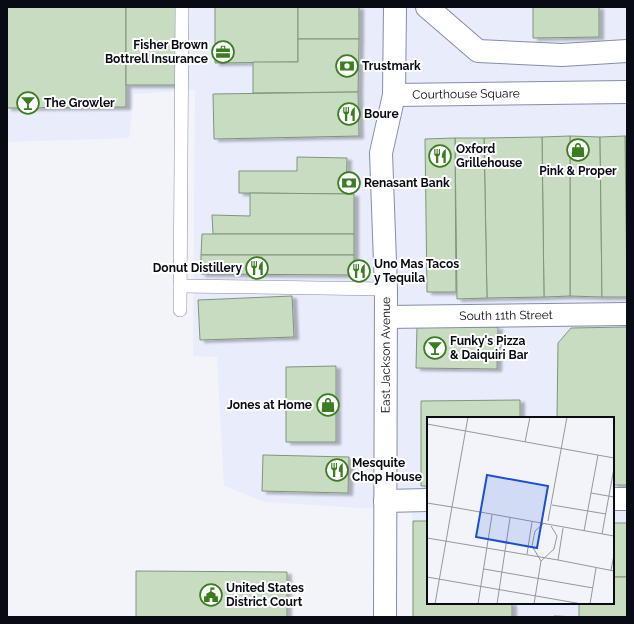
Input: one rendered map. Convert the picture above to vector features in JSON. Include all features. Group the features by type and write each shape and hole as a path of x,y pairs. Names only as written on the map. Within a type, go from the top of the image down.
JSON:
{"street":[{"path":"394,95 395,7"},
{"path":"427,7 478,51 562,55 627,51"},
{"name":"Courthouse Square","path":"394,95 627,92"},
{"name":"East Jackson Avenue","path":"385,617 386,290 381,153 394,95"},
{"name":"South 11th Street","path":"386,316 627,314"},
{"path":"614,499 627,499"},
{"path":"385,501 427,500"}],"lane":[{"path":"180,310 182,7"},
{"path":"180,286 386,290"}],"shaded area":[{"path":"7,7 627,7 627,617 412,617 412,511 265,502 224,486 217,357 193,356 195,90 134,94 129,138 7,142"}],"building":[{"path":"7,7 126,7 126,107 7,108"},
{"path":"126,7 177,7 177,85 126,85"},
{"path":"215,7 298,7 298,62 215,63"},
{"path":"298,7 359,7 359,39 298,39"},
{"path":"533,7 599,7 599,37 533,38"},
{"path":"298,39 359,39 358,92 253,93 253,62 298,62"},
{"path":"358,92 359,136 214,139 213,94"},
{"path":"570,136 600,137 602,297 570,296"},
{"path":"570,136 570,296 544,297 542,137"},
{"path":"625,136 627,136 627,245"},
{"path":"625,136 627,297 602,297 600,137"},
{"path":"542,137 544,297 487,298 484,138"},
{"path":"455,138 484,138 487,298 457,299"},
{"path":"455,138 456,292 427,292 425,139"},
{"path":"297,157 347,158 346,194 239,193 239,171 297,171"},
{"path":"250,193 354,194 354,234 213,234 212,215 250,216"},
{"path":"202,234 354,234 354,255 201,255"},
{"path":"201,255 354,255 354,275 201,274"},
{"path":"292,296 294,337 200,340 198,300"},
{"path":"417,326 498,327 497,369 416,368"},
{"path":"627,327 627,485 614,485 614,417 557,417 558,343 571,328"},
{"path":"336,366 336,442 286,442 286,367"},
{"path":"520,400 520,417 427,417 427,486 421,486 421,401"},
{"path":"263,455 349,457 348,493 262,491"},
{"path":"413,521 427,521 427,604 512,604 512,617 413,617"},
{"path":"614,523 627,523 627,577 614,577"},
{"name":"United States District Court","path":"136,571 287,572 287,617 136,617"},
{"path":"614,577 627,577 627,617 579,617 579,604 614,604"},
{"path":"554,616 579,617 554,617"}],"place":[{"name":"Fisher Brown Bottrell Insurance","path":"223,52"},
{"name":"Trustmark","path":"347,66"},
{"name":"The Growler","path":"28,103"},
{"name":"Boure","path":"349,114"},
{"name":"Pink & Proper","path":"578,150"},
{"name":"Oxford Grillehouse","path":"440,156"},
{"name":"Renasant Bank","path":"349,183"},
{"name":"Donut Distillery","path":"257,268"},
{"name":"Uno Mas Tacos y Tequila","path":"359,271"},
{"name":"Funky's Pizza & Daiquiri Bar","path":"435,348"},
{"name":"Jones at Home","path":"328,405"},
{"name":"Mesquite Chop House","path":"337,470"},
{"name":"United States District Court","path":"211,595"}]}
